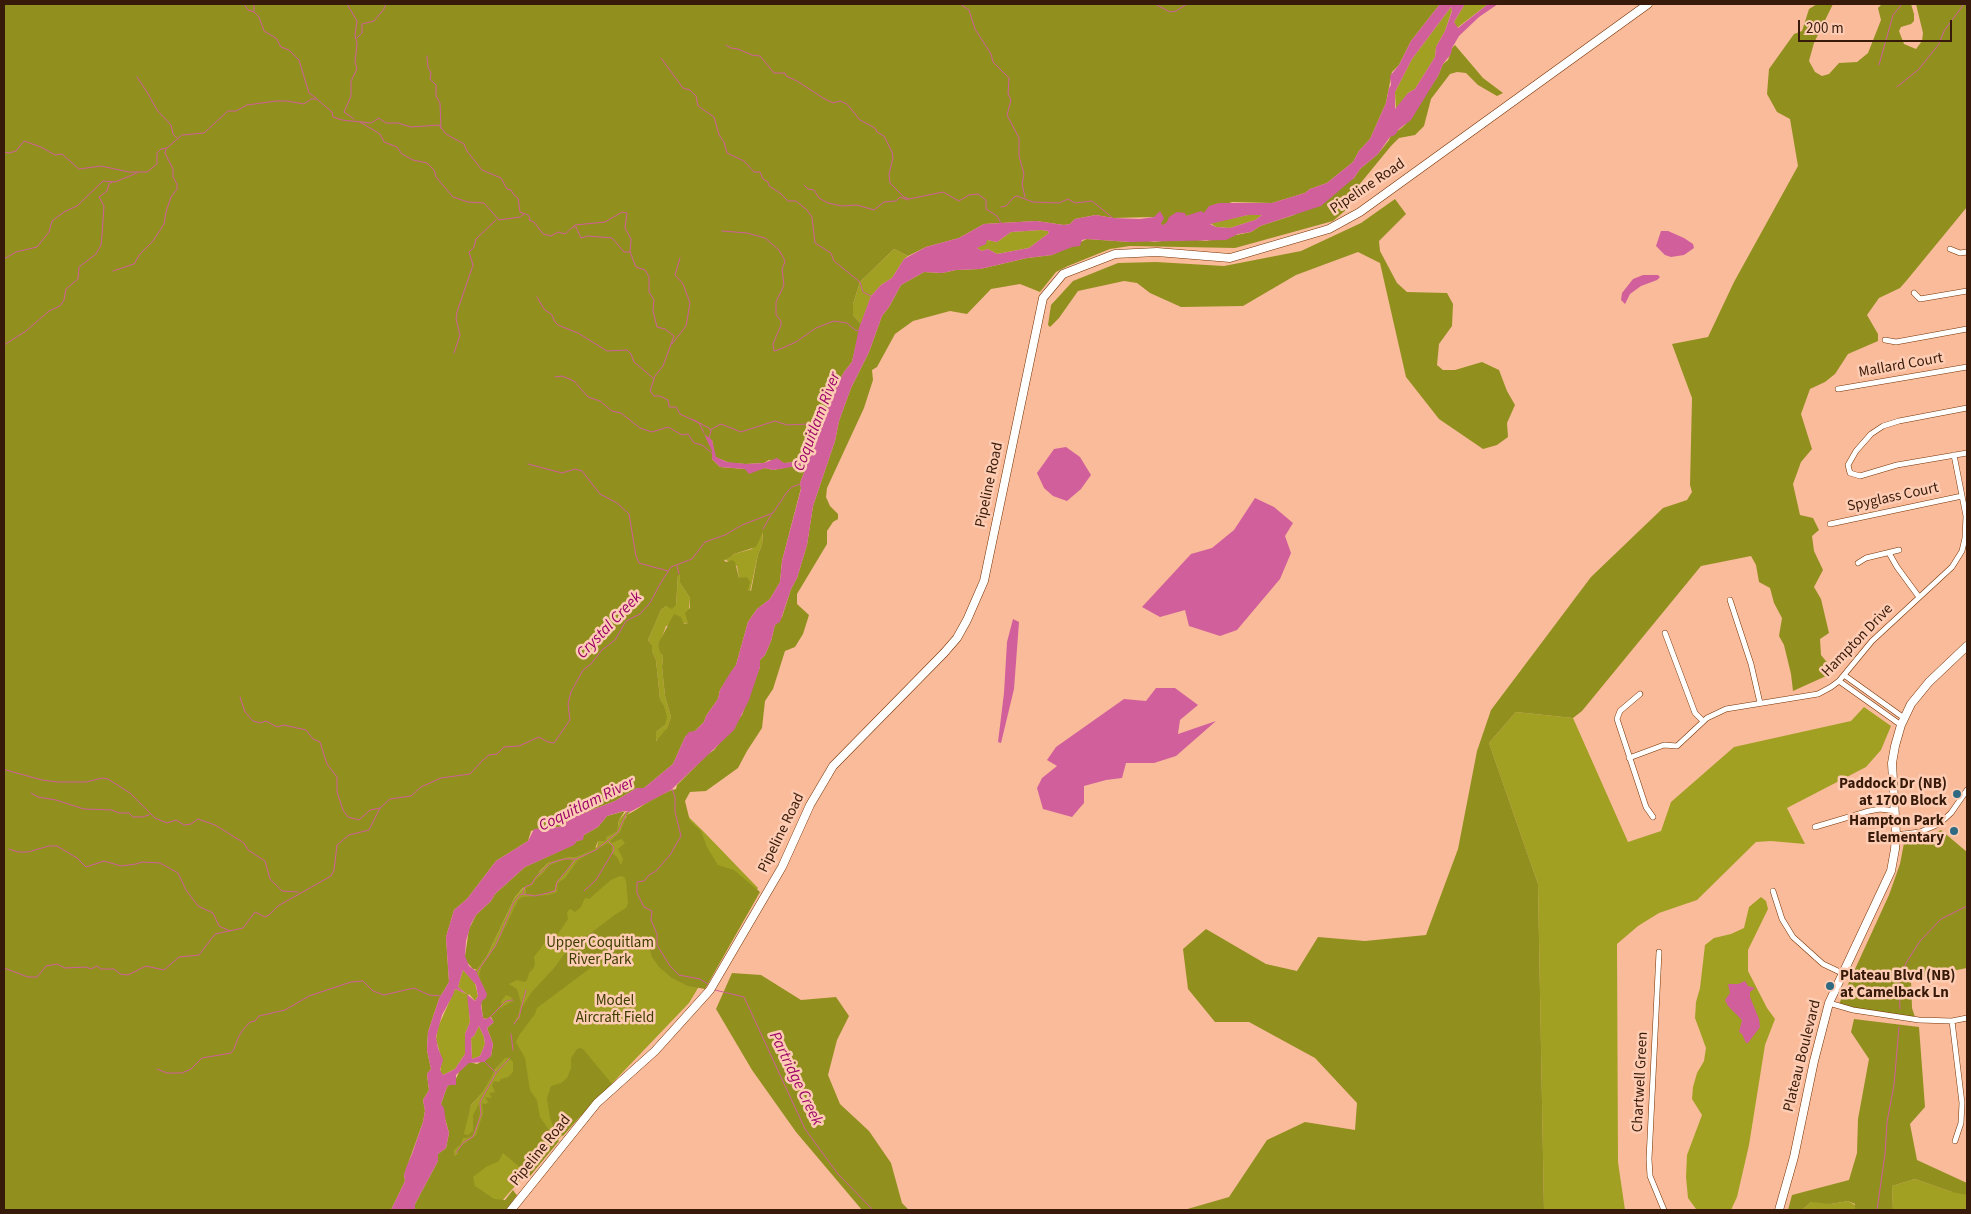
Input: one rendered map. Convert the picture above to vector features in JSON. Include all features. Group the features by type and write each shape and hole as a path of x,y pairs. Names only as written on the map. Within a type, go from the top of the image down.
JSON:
{"street":[{"name":"Pipeline Road","path":"511,1210 597,1103 655,1051 710,990 782,867 810,805 833,766 944,653 960,632 984,581 1043,298 1063,274 1115,254 1157,252 1230,258 1329,229 1360,212 1648,4"},
{"path":"1950,249 1960,253 1967,252"},
{"path":"1914,293 1920,299 1967,291"},
{"path":"1885,340 1896,342 1967,329"},
{"name":"Mallard Court","path":"1838,389 1967,367"},
{"path":"1967,408 1899,421 1883,426 1871,434 1856,451 1848,465 1850,473 1860,476 1897,465 1967,453"},
{"name":"Hampton Drive","path":"1629,758 1664,745 1677,746 1703,721 1726,709 1818,694 1839,680 1872,641 1952,567 1962,551 1966,538 1966,516 1954,455"},
{"name":"Spyglass Court","path":"1830,524 1962,496"},
{"path":"1858,563 1866,558 1899,550"},
{"path":"1889,553 1919,597"},
{"path":"1730,600 1751,664 1760,703"},
{"path":"1666,633 1695,712 1703,721"},
{"name":"Plateau Boulevard","path":"1779,1210 1794,1157 1814,1061 1829,1004 1891,871 1896,849 1892,762 1902,722 1911,704 1929,682 1967,646"},
{"path":"1844,675 1902,722"},
{"path":"1839,680 1902,722"},
{"path":"1640,694 1620,711 1616,719 1646,807 1653,817"},
{"path":"1896,835 1920,832 1939,824 1951,813 1967,790"},
{"path":"1815,826 1869,811 1895,811"},
{"path":"1772,891 1782,919 1793,937 1823,964 1842,973"},
{"name":"Chartwell Green","path":"1659,952 1650,1176 1664,1210"},
{"path":"1829,1004 1853,1010 1919,1020 1952,1021 1967,1018"},
{"path":"1952,1021 1962,1103 1961,1123 1955,1141"}],"green space":[{"path":"4,4 1440,4 1411,41 1399,65 1392,72 1386,103 1370,139 1359,151 1353,162 1327,183 1310,189 1305,193 1272,203 1232,202 1204,213 1186,216 1163,225 1154,217 1113,218 1096,215 1075,219 1070,224 1064,225 1036,221 984,224 959,238 926,247 908,256 894,249 860,282 853,304 853,315 861,324 852,362 844,372 828,405 810,457 801,462 784,463 769,460 764,463 730,463 715,457 712,440 712,459 720,467 752,471 765,468 773,470 804,464 805,470 800,483 801,488 782,561 780,582 770,599 757,609 748,622 736,665 720,690 718,699 704,722 685,737 673,764 644,788 637,788 615,801 574,817 559,827 544,827 531,831 528,841 496,861 467,899 454,910 446,937 449,982 439,999 428,1032 427,1050 431,1069 427,1074 429,1090 423,1100 425,1111 423,1122 404,1175 405,1181 391,1210 4,1210","holes":["763,532 762,545 758,554 751,591 748,590 750,582 747,577 739,578 735,562 732,560 726,562 724,560 734,554 756,547","678,575 680,575 680,583 690,598 690,608 685,613 688,623 684,624 681,617 674,614 658,644 663,656 662,667 665,696 671,717 667,728 656,741 656,732 665,725 667,717 664,705 660,699 656,660 652,651 652,645 648,640 661,610 666,606 672,609 676,605"]},
{"path":"1465,4 1488,4 1457,28 1454,22"},
{"path":"1817,4 1833,4 1814,43 1809,61 1815,72 1822,76 1829,74 1839,63 1857,62 1868,53 1881,20 1878,8 1882,4 1911,4 1914,21 1901,27 1899,31 1904,44 1916,49 1922,41 1923,33 1916,4 1967,4 1967,207 1900,288 1879,298 1867,315 1878,334 1878,341 1848,354 1835,374 1825,382 1810,389 1801,414 1812,449 1801,462 1793,484 1800,515 1813,518 1819,530 1812,536 1814,551 1823,570 1814,587 1821,599 1829,633 1820,639 1821,655 1835,672 1793,691 1784,645 1779,636 1782,618 1774,603 1770,588 1759,582 1756,565 1751,556 1701,566 1582,711 1573,718 1516,712 1489,743 1538,884 1544,1210 1184,1210 1229,1197 1267,1140 1305,1122 1355,1130 1357,1103 1315,1058 1249,1022 1215,1022 1188,989 1183,949 1206,929 1266,964 1297,971 1318,937 1365,941 1426,935 1458,849 1477,751 1491,710 1591,577 1663,508 1687,500 1692,492 1690,485 1692,398 1672,344 1708,337 1734,282 1798,166 1790,119 1777,112 1767,94 1769,69 1794,34 1802,31 1809,9"},
{"path":"1451,7 1452,10 1445,31 1436,47 1435,57 1415,89 1408,93 1396,110 1395,92 1412,59"},
{"path":"1455,45 1483,78 1503,93 1497,96 1478,85 1466,73 1457,72 1450,74 1431,99 1424,126 1415,135 1399,138 1391,146 1359,185 1347,209 1333,221 1235,248 1130,246 1110,249 1056,272 1040,292 1020,284 991,289 967,314 950,311 913,321 895,334 877,367 872,370 873,380 864,408 827,488 826,497 830,506 838,514 838,519 833,522 827,531 827,544 797,594 797,604 809,615 803,634 795,647 785,651 773,689 765,701 762,728 738,768 706,791 690,792 685,801 690,821 701,831 707,847 718,865 734,870 760,892 705,989 688,986 672,978 659,967 652,957 649,947 643,943 589,969 537,1008 516,1042 525,1058 530,1090 537,1100 540,1117 559,1141 530,1176 503,1153 499,1161 486,1167 473,1177 475,1186 494,1199 505,1200 513,1190 517,1195 506,1210 415,1210 415,1204 438,1161 438,1154 446,1148 449,1133 441,1104 447,1087 453,1085 460,1070 469,1062 477,1064 491,1056 493,1044 487,1028 494,1022 491,1017 499,1009 513,1001 511,997 506,995 501,1005 490,1017 487,1019 483,1018 481,1002 486,993 479,976 481,968 497,944 518,900 522,897 548,895 557,892 558,883 565,878 578,860 608,843 612,846 612,853 617,857 621,865 623,859 618,849 625,843 621,839 612,843 610,841 620,832 627,815 669,791 676,789 677,785 714,750 742,715 760,667 760,660 765,655 775,625 782,617 791,589 797,578 807,545 813,506 851,388 869,352 882,316 901,285 924,272 942,273 956,270 980,269 1027,258 1052,255 1087,239 1130,242 1142,240 1154,242 1181,241 1188,239 1206,241 1251,232 1260,226 1294,215 1354,178 1360,169 1378,154 1390,137 1405,125 1438,76 1443,64 1448,60","holes":["620,876 624,877 626,881 628,903 626,908 588,935 580,938 574,946 568,949 554,968 531,993 521,1009 520,1018 513,1024 518,1016 521,1003 517,989 509,984 517,980 524,982 527,980 535,964 534,957 549,937 558,934 568,919 567,912 570,909 575,912 581,907 585,898 589,899 611,880","505,1058 509,1058 513,1062 513,1072 499,1082 494,1081 492,1085 495,1092 489,1093 492,1098 485,1097 488,1102 486,1104 482,1103 483,1113 476,1135 461,1146 458,1154 454,1156 454,1150 461,1144 463,1138 472,1136 477,1125 480,1113 479,1104 473,1115 473,1131 468,1135 464,1134 471,1105 483,1092 495,1070"]},
{"path":"1395,199 1406,214 1379,241 1380,251 1397,283 1407,292 1447,293 1453,304 1452,326 1439,344 1437,365 1443,370 1455,370 1482,362 1499,370 1515,405 1507,423 1508,437 1497,445 1483,449 1439,419 1406,377 1380,263 1358,252 1296,275 1243,306 1181,307 1150,293 1137,283 1124,281 1078,291 1059,318 1050,327 1048,325 1051,305 1073,281 1118,263 1156,262 1224,266 1301,251 1361,223"},
{"path":"1248,215 1262,215 1255,220 1230,228 1216,227 1210,223"},
{"path":"1048,231 1049,233 1029,248 997,254 988,249 982,251 977,248 987,240 997,242 1011,232"},
{"path":"894,249 908,256 892,278 881,285 871,296 861,324 853,315 853,304 860,282"},
{"path":"763,529 762,545 758,554 750,592 739,578 737,566 724,559 752,549"},
{"path":"678,575 680,575 680,583 690,598 688,623 666,626 658,644 663,656 662,667 665,696 671,717 661,737 655,741 656,732 665,725 664,705 660,699 656,660 652,651 652,645 648,640 661,610 666,606 676,605"},
{"path":"1864,707 1891,726 1881,750 1866,767 1787,808 1805,844 1771,841 1756,842 1697,900 1659,913 1638,926 1617,944 1618,1162 1625,1210 1544,1210 1538,884 1489,743 1516,712 1573,718 1628,842 1661,831 1671,802 1734,747 1851,721"},
{"name":"Upper Coquitlam River Park","path":"662,791 758,888 689,1003 530,1169 494,1210 418,1210 443,1155 464,1129 471,1105 483,1092 490,1077 502,1061 492,1018 490,1017 475,970 487,956 515,897 548,863 597,847 598,841 606,838 618,826 619,820 626,812 630,812 624,819"},
{"path":"625,811 619,820 617,831 607,837 605,841 598,841 595,849 576,857 568,857 548,863 532,883 523,888 515,897 487,956 477,969 473,969 465,960 469,929 476,915 491,901 495,894 525,867 573,845 581,840 584,835 598,827 607,816"},
{"path":"1941,830 1967,852 1967,968 1911,979 1912,1008 1915,1017 1853,1008 1839,1004 1889,895 1900,864 1904,843 1925,838"},
{"path":"567,859 573,860 565,873 556,882 555,889 549,893 526,894 526,888 532,885 550,865"},
{"path":"1761,897 1766,901 1768,909 1748,950 1748,971 1767,1008 1775,1019 1765,1045 1749,1145 1737,1197 1731,1210 1698,1210 1688,1198 1686,1177 1687,1155 1702,1115 1692,1099 1693,1087 1697,1073 1704,1061 1706,1048 1695,1018 1705,945 1714,938 1731,934 1744,928 1749,907"},
{"path":"463,970 475,983 478,996 475,1001 469,994 468,996 470,1022 465,1034 465,1054 455,1069 443,1075 440,1072 442,1061 436,1039 438,1027 455,989 467,994 458,987"},
{"path":"732,973 761,975 801,1000 836,997 849,1016 837,1040 828,1075 840,1104 869,1131 891,1163 902,1203 909,1210 862,1210 796,1132 752,1070 716,1009"},
{"path":"1854,1019 1919,1027 1925,1107 1910,1124 1917,1160 1967,1183 1967,1195 1952,1192 1915,1179 1892,1186 1893,1210 1855,1210 1855,1204 1848,1201 1831,1204 1811,1202 1802,1210 1788,1210 1792,1195 1849,1180 1857,1153 1858,1119 1869,1059 1851,1032"},
{"path":"479,1026 485,1044 480,1056 472,1059 471,1038"},
{"path":"577,1049 583,1049 612,1084 590,1105 563,1136 553,1126 547,1098 551,1086 561,1083 567,1078 571,1068 571,1058"},
{"path":"1915,1179 1952,1192 1967,1187 1967,1210 1893,1210 1892,1186"},
{"path":"1818,1201 1831,1204 1848,1201 1855,1205 1855,1210 1802,1210 1811,1202"}],"shaded area":[{"path":"1440,4 1465,4 1454,22 1458,28 1488,4 1498,4 1479,17 1459,36 1452,48 1451,54 1443,64 1438,76 1411,120 1399,129 1395,135 1390,137 1378,154 1360,169 1354,178 1321,206 1260,226 1251,232 1238,234 1226,240 1130,242 1087,239 1082,240 1080,246 1052,255 1027,258 980,269 956,270 942,273 924,272 901,285 882,316 869,352 851,388 813,506 807,545 797,578 791,589 780,622 775,625 765,655 760,660 760,667 749,700 734,730 671,790 630,812 624,811 607,816 598,827 584,835 583,840 577,841 574,845 525,867 495,894 491,901 476,915 466,941 465,956 469,966 476,971 487,994 481,1005 483,1018 490,1017 494,1022 487,1028 493,1044 491,1056 484,1062 469,1063 456,1075 456,1085 449,1085 447,1087 441,1104 444,1108 449,1133 446,1148 438,1154 438,1161 415,1204 415,1210 391,1210 405,1181 406,1168 423,1122 425,1111 423,1100 429,1090 427,1074 431,1069 427,1050 428,1032 439,999 449,982 446,937 454,910 467,899 496,861 528,841 534,829 559,827 574,817 615,801 637,788 644,788 673,764 685,737 704,722 718,699 720,690 736,665 748,622 757,609 770,599 780,582 782,561 801,489 800,483 805,470 804,465 773,470 765,468 749,474 745,469 720,467 712,459 712,451 704,434 712,440 716,457 727,462 764,463 777,458 784,463 805,461 810,457 828,405 844,372 852,362 859,328 871,296 881,285 892,278 904,259 926,247 959,238 984,224 1036,221 1064,225 1070,224 1075,219 1096,215 1140,219 1154,217 1160,211 1164,218 1161,224 1163,225 1169,217 1177,212 1185,213 1186,216 1201,211 1204,213 1209,206 1219,203 1272,203 1305,193 1310,189 1327,183 1353,162 1359,151 1370,139 1386,103 1391,85 1390,76 1399,65 1411,41","holes":["1451,7 1452,11 1445,31 1436,47 1435,57 1415,89 1408,93 1395,109 1395,92 1412,59","1248,215 1262,215 1255,220 1230,228 1216,227 1210,224","1041,230 1048,231 1049,233 1029,248 997,254 988,249 982,251 977,248 986,244 987,240 997,242 1011,232","463,970 476,985 478,996 475,1001 467,994 470,1022 465,1034 465,1054 455,1069 443,1075 440,1070 443,1060 436,1037 442,1015 455,989 466,994 458,987","479,1026 485,1044 480,1056 472,1059 471,1038"]},
{"path":"1661,231 1668,231 1684,238 1693,244 1694,248 1684,255 1671,257 1665,255 1656,246"},
{"path":"1643,275 1658,275 1660,277 1641,286 1630,294 1625,304 1621,300 1622,293 1633,279"},
{"path":"1066,447 1080,457 1091,475 1081,489 1067,501 1053,496 1044,488 1037,473 1054,449"},
{"path":"1255,498 1274,507 1293,523 1285,536 1291,553 1280,579 1237,630 1220,636 1189,626 1185,610 1160,617 1142,607 1191,554 1212,548 1234,530"},
{"path":"1013,619 1019,622 1014,689 1001,743 998,742 1004,693 1007,642"},
{"path":"1156,688 1175,688 1198,705 1180,720 1178,734 1216,721 1176,756 1154,763 1126,763 1122,778 1084,786 1084,803 1072,817 1043,809 1037,788 1042,778 1057,766 1047,760 1056,747 1124,699 1146,701"},
{"path":"1745,981 1748,986 1755,988 1750,992 1750,997 1759,1019 1760,1027 1748,1043 1746,1043 1739,1032 1742,1020 1728,1006 1725,1000 1730,993 1728,984 1738,984"}],"waterway":[{"path":"244,4 248,10 254,12 259,17 264,31 276,38 281,47 289,50 299,60 309,93 316,98"},
{"path":"254,4 254,11"},
{"path":"347,4 357,21 355,35 357,44 355,62 357,69 351,81 351,96 344,112 354,119"},
{"path":"357,38 362,33 362,24 374,21 386,4"},
{"path":"960,4 969,10 975,29 991,54 993,62 1009,78 1008,94 1011,100 1007,115 1019,138 1019,156 1024,174 1022,184 1025,197"},
{"path":"1155,4 1170,12 1176,11 1187,4"},
{"path":"1879,65 1893,15 1902,4"},
{"path":"1897,87 1919,69 1939,44 1944,31 1964,4"},
{"path":"726,45 752,55 760,56 774,73 785,73 786,76 833,103 840,101 847,104 860,120 875,128 877,132 884,136 893,158 889,174 890,183 904,197 909,199 943,192 959,201 969,195 978,194 986,200 986,209 997,216 1001,223"},
{"path":"427,56 428,67 431,73 430,79 436,85 436,96 440,103 441,128"},
{"path":"661,58 683,88 690,90 696,96 698,106 714,117 727,153 744,161 754,172 760,172 769,186 788,201 796,201 807,210 812,217 815,243 831,253 834,261 860,282 863,292 871,296"},
{"path":"137,77 157,110 171,125 173,134 177,138"},
{"path":"4,152 16,151 24,141 41,147 55,155 62,154 79,169 101,166 129,172 147,172 157,164 157,153 161,149 167,148 182,135 204,133 228,111 236,111 247,105 276,101 304,104 311,99 317,99 332,112 333,117 342,120 371,123 379,118 386,123 398,123 411,127 439,125 446,134 464,144 467,151 482,170 501,178 507,189 511,190 518,198 520,212 528,215 529,220 534,222 543,234 551,236 558,232 565,234 575,225 605,222 622,212 627,213 625,228 631,239 630,252 636,267 645,270 649,277 649,292 654,300 653,311 657,327 665,329 674,336 663,366 655,376 650,391 654,396 660,396 668,400 669,407 676,407 680,414 699,423 704,433"},
{"path":"360,122 380,134 384,142 397,147 402,154 413,160 427,163 453,197 468,202 484,203 499,220 520,217 524,214"},
{"path":"113,271 134,264 164,224 171,197 177,189 177,184 173,177 173,169 165,153 166,149"},
{"path":"4,259 16,252 37,247 49,232 52,221 64,212 77,206 103,181 115,182 137,173"},
{"path":"4,345 26,331 49,311 60,306 64,300 66,289 78,279 79,267 96,254 101,245 104,206 99,197 107,191 109,184 112,182"},
{"path":"804,185 808,189 814,190 819,198 828,203 842,206 857,205 874,210 884,202 896,201 900,197 908,200"},
{"path":"1001,207 1006,206 1017,196 1033,202 1059,203 1068,199 1075,203 1092,201 1113,218"},
{"path":"454,353 460,335 456,319 457,312 473,265 469,252 474,247 476,239 496,220"},
{"path":"574,227 576,227 581,238 588,236 612,238 624,252 630,252"},
{"path":"722,231 747,233 765,238 779,250 784,259 785,262 782,269 784,285 776,302 776,315 781,321 781,325 773,344 774,351 796,342 816,328 834,321 847,323 855,330 860,331"},
{"path":"672,344 686,326 690,303 683,284 675,275 680,258"},
{"path":"537,297 544,309 552,315 558,325 578,333 607,351 627,350 634,362 653,378"},
{"path":"555,377 562,376 574,381 588,397 600,401 612,411 621,413 640,428 652,432 668,427 682,435 688,434 694,443 702,445 712,453"},
{"path":"692,419 709,428 711,431 709,438"},
{"name":"Coquitlam River","path":"710,430 721,424 741,432 775,421 787,425 809,424 820,428"},
{"path":"528,464 562,473 575,469 582,471 600,494 617,503 629,514 636,556 639,563 668,571"},
{"name":"Crystal Creek","path":"4,968 28,977 37,977 46,966 57,964 65,968 86,967 91,969 97,966 101,969 114,969 120,974 128,975 146,966 164,970 179,957 199,955 215,934 243,928 255,912 265,917 278,906 331,876 334,870 337,845 349,835 369,830 380,808 390,799 411,796 421,787 441,778 470,774 489,755 497,754 504,747 519,746 539,737 554,743 570,720 568,704 571,692 583,670 591,664 602,650 615,640 626,621 640,614 650,603 671,567 692,559 705,542 773,513 787,492 792,487 800,484"},
{"path":"763,529 771,515"},
{"path":"677,566 679,574"},
{"path":"240,697 245,712 253,721 260,723 266,721 277,727 284,725 306,730 313,739 320,742 327,764 337,777 337,792 343,810 348,817 359,820 370,810 380,808"},
{"path":"4,768 42,780 58,782 86,782 102,778 108,779 130,793 155,818 167,823 176,820 184,825 191,824 198,819 215,825 244,843 248,850 265,861 270,879 282,891 298,892"},
{"name":"Partridge Creek","path":"672,789 681,836 670,855 656,871 644,881 637,882 637,893 644,907 652,911 651,920 657,934 657,945 670,966 679,975 700,979 708,984"},
{"path":"31,793 38,797 56,800 84,809 112,810 119,813 129,813 133,817 149,815"},
{"path":"477,972 496,945 514,902 520,895 535,896 555,891 557,882 576,859 596,850 618,832 627,812"},
{"path":"584,891 596,880 614,850 609,842"},
{"path":"9,849 18,852 28,852 49,846 57,846 77,858 86,867 104,861 121,866 142,862 160,863 178,873 186,890 198,906 213,913 219,926 230,931"},
{"path":"523,893 525,887 532,884 535,878 551,863 564,859 576,859"},
{"path":"1900,1009 1899,983 1906,963 1920,941 1941,919 1967,906"},
{"path":"157,1069 167,1073 182,1073 191,1069 202,1058 231,1053 242,1031 259,1016 285,1010 309,996 351,982 363,981 373,991 384,995 414,988 429,995 442,996"},
{"path":"514,1024 519,1017 526,990"},
{"name":"Partridge Creek","path":"715,990 744,997 805,1129 838,1174 873,1210"},
{"path":"489,1018 506,1001 513,1000"},
{"path":"1877,1210 1885,1154 1887,1122 1894,1085 1899,1027"},
{"path":"511,1034 513,1050"},
{"path":"496,1073 510,1058"},
{"path":"456,1153 464,1142 473,1137 481,1115 480,1102 496,1073 484,1061"}],"place":[{"name":"Paddock Dr (NB) at 1700 Block","path":"1957,794"},
{"name":"Hampton Park Elementary","path":"1954,831"},
{"name":"Plateau Blvd (NB) at Camelback Ln","path":"1830,986"}],"park label":[{"name":"Model Aircraft Field","path":"615,1010"}]}
